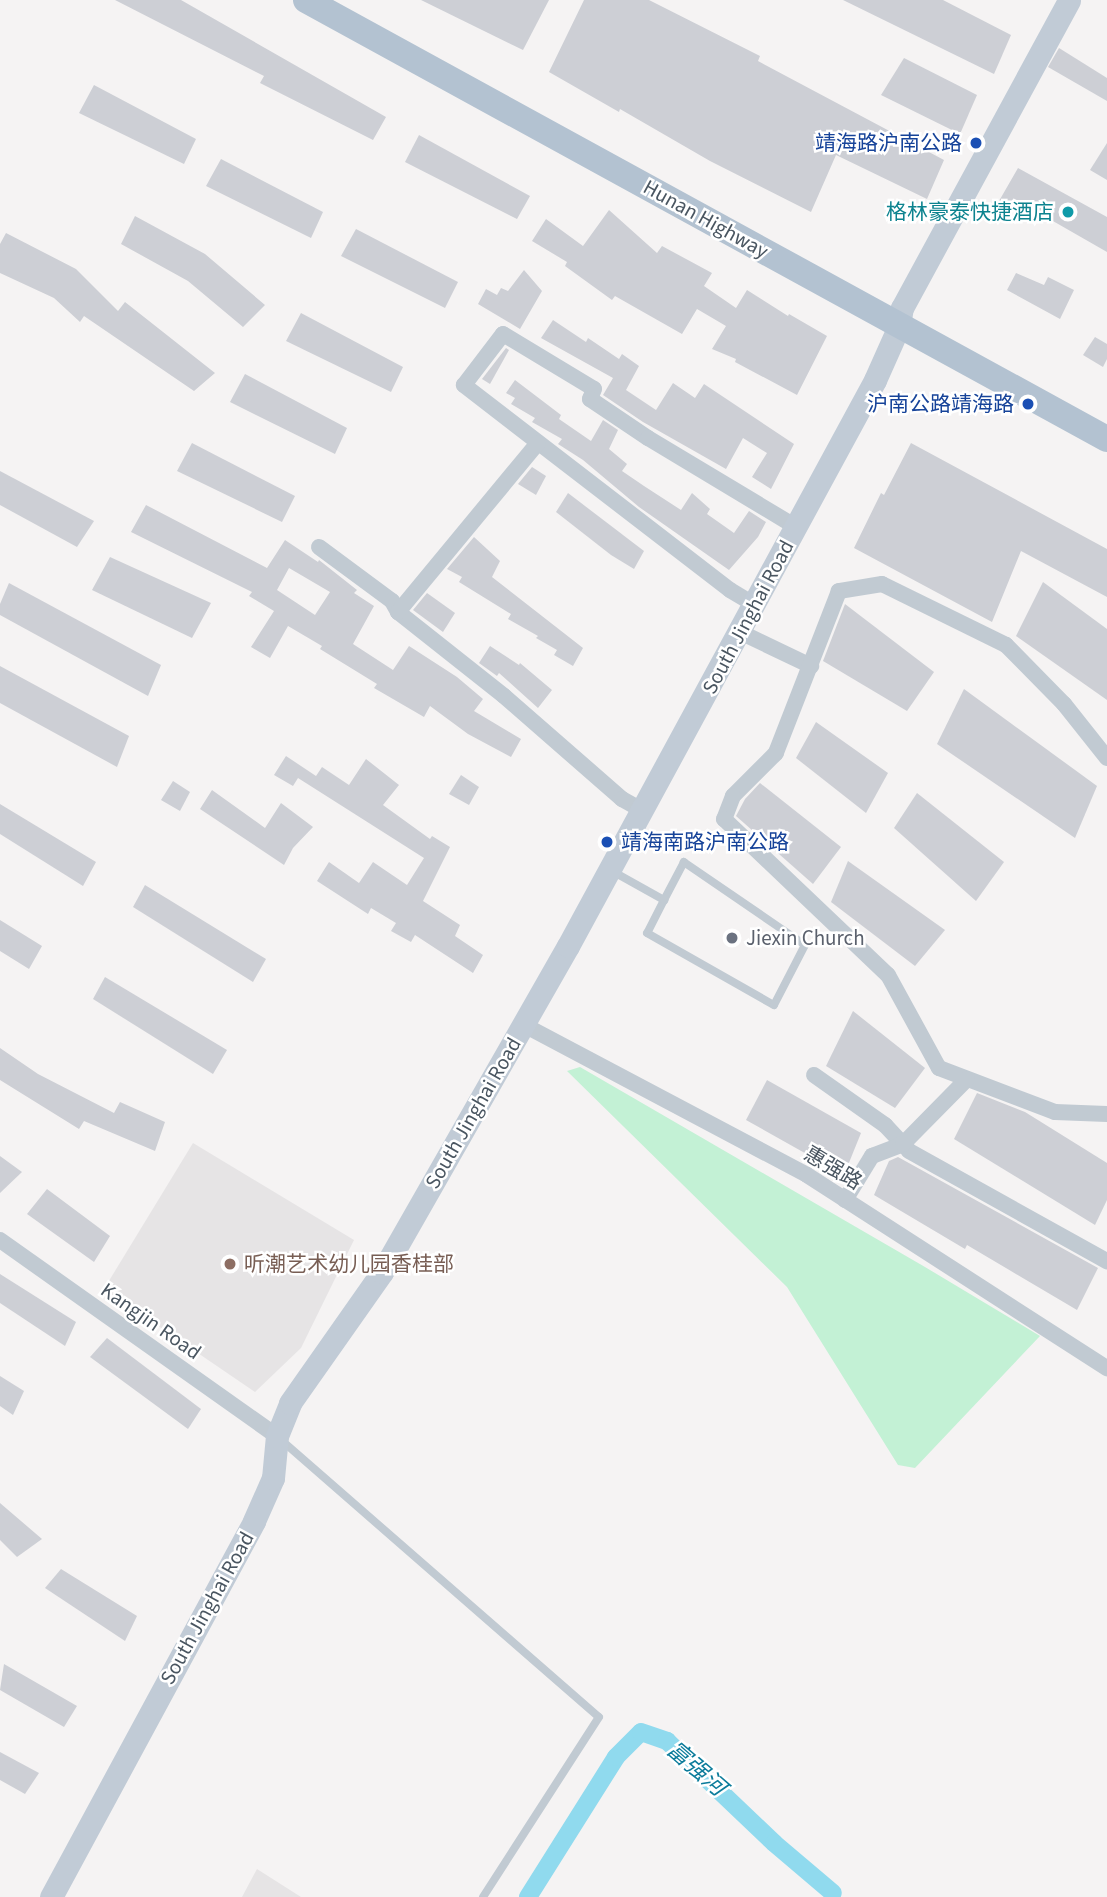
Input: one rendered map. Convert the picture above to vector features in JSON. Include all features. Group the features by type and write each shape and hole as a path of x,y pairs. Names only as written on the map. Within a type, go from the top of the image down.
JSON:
{"main road":[{"name":"Hunan Highway","path":"306,0 900,317 1107,421"},
{"name":"Hunan Highway","path":"340,0 900,317 1107,439"}],"street":[{"name":"South Jinghai Road","path":"51,1897 254,1521 273,1478 277,1437 290,1403 382,1272 518,1034 755,605 875,380 900,317 1069,0"},
{"path":"755,605 730,590 464,385 503,334 594,389 590,399 637,430 796,527"},
{"path":"398,612 538,443"},
{"path":"319,547 392,601 398,612 504,696 622,799 642,810"},
{"path":"1107,758 1064,704 1006,645 882,584 839,591 776,753 733,796 724,819 888,975 939,1068 1055,1112 1107,1114"},
{"path":"740,632 811,666"},
{"name":"惠强路","path":"518,1034 807,1175 1107,1368"},
{"path":"814,1075 885,1125 909,1151 1107,1261"},
{"path":"845,1200 872,1156 903,1144 967,1079"},
{"name":"Kangjin Road","path":"0,1240 277,1437"}],"lane":[{"path":"684,862 805,946 774,1005 647,933 664,900 684,862"},
{"path":"609,870 664,900"},
{"path":"277,1437 599,1717 483,1897"}],"shaded area":[{"name":"听潮艺术幼儿园香桂部","path":"193,1143 354,1240 301,1348 255,1392 104,1289"},
{"path":"257,1869 301,1897 242,1897"}],"green space":[{"path":"580,1067 1040,1336 915,1468 898,1465 787,1287 567,1071"}],"building":[{"path":"115,0 181,0 386,117 373,140 260,83 264,76"},
{"path":"421,0 549,0 523,50"},
{"path":"584,0 649,0 760,56 758,61 944,160 927,199 836,155 811,212 710,161 549,72"},
{"path":"843,0 943,0 1011,35 994,74"},
{"path":"1059,48 1107,78 1107,101 1048,67"},
{"path":"904,58 977,95 960,134 881,95"},
{"path":"94,85 196,139 184,164 79,113"},
{"path":"419,135 530,196 517,219 405,162"},
{"path":"1107,143 1107,180 1090,170"},
{"path":"221,159 323,212 311,238 206,186"},
{"name":"格林豪泰快捷酒店","path":"1018,168 1107,217 1107,252 1018,201 1013,208 999,201"},
{"path":"609,210 657,253 662,246 712,273 704,286 736,308 747,290 788,316 789,314 827,336 797,395 735,362 736,359 712,349 726,326 697,309 682,334 615,296 612,300 565,266 567,262 532,241 546,219 583,246"},
{"path":"135,216 205,254 265,305 243,327 188,281 121,244"},
{"path":"356,229 458,282 445,308 341,256"},
{"path":"6,233 76,269 118,311 125,302 215,373 194,391 84,316 80,322 54,298 0,273 0,244"},
{"path":"524,270 542,291 520,329 478,304 486,289 497,295 501,288 508,291"},
{"path":"1016,273 1044,285 1048,277 1074,290 1060,319 1007,290"},
{"path":"301,313 403,367 391,392 286,341"},
{"path":"553,320 586,342 588,338 619,359 622,354 639,366 626,390 656,410 673,383 695,398 704,384 794,444 771,489 752,477 767,453 743,438 726,469 643,422 603,395 613,378 541,338"},
{"path":"1095,337 1107,344 1107,359 1103,367 1083,355"},
{"path":"506,348 509,350 490,384 482,379"},
{"path":"245,374 347,428 335,454 230,402"},
{"path":"515,380 561,415 559,419 591,441 603,420 618,430 609,449 627,464 622,471 681,510 692,493 710,509 707,514 734,533 749,511 766,522 758,537 729,570 639,507 583,460 558,444 562,439 532,422 535,418 511,404 515,398 506,393"},
{"path":"192,443 295,496 282,522 177,471"},
{"path":"911,443 1107,549 1107,597 1021,551 992,622 854,548 881,493 884,495"},
{"path":"532,467 546,476 536,495 518,484"},
{"path":"0,471 94,521 77,547 0,505"},
{"path":"568,493 644,551 634,569 611,555 556,512"},
{"path":"146,505 267,568 285,540 318,562 319,560 357,590 354,593 374,606 353,644 393,670 409,646 457,677 483,699 474,711 521,739 511,757 468,734 430,706 424,717 374,688 377,684 288,626 270,658 251,647 274,611 249,596 252,592 131,532","holes":["289,568 330,592 315,615 277,590"]},
{"path":"474,537 500,561 492,577 583,648 573,666 554,655 557,650 536,638 538,636 508,619 511,614 459,582 462,577 447,569"},
{"path":"110,557 211,603 192,638 92,590"},
{"path":"1043,582 1107,629 1107,700 1016,636"},
{"path":"9,583 161,665 148,696 0,615 0,604"},
{"path":"427,593 455,613 443,632 413,610"},
{"path":"845,604 934,672 907,711 823,661"},
{"path":"490,646 519,665 520,663 552,690 538,708 499,673 497,676 479,663"},
{"path":"0,666 129,736 117,767 0,703"},
{"path":"964,689 1097,786 1075,838 937,744"},
{"path":"816,722 888,773 866,813 796,758"},
{"path":"286,756 316,776 322,767 349,785 366,759 399,785 383,805 430,839 432,836 450,847 423,901 460,925 455,936 483,955 473,973 415,935 411,942 391,931 396,923 371,908 368,914 317,881 329,862 359,883 373,862 407,885 424,858 298,778 293,786 274,775"},
{"path":"461,775 479,787 469,805 449,794"},
{"path":"173,781 190,792 180,811 161,800"},
{"path":"760,783 841,847 813,884 736,816 745,799"},
{"path":"212,790 265,828 281,803 313,827 293,848 284,865 200,809"},
{"path":"917,793 1004,862 976,901 894,828"},
{"path":"0,804 96,862 83,886 0,834"},
{"path":"848,861 945,930 915,966 831,902"},
{"path":"145,885 266,959 253,982 133,907"},
{"path":"0,920 42,946 29,969 0,951"},
{"path":"105,977 227,1050 213,1074 93,999"},
{"path":"853,1011 925,1068 895,1108 826,1066"},
{"path":"0,1048 38,1074 114,1113 120,1102 165,1122 155,1151 84,1121 79,1129 0,1080"},
{"path":"767,1080 861,1133 844,1175 746,1120"},
{"path":"977,1093 1025,1112 1107,1163 1107,1200 1095,1225 954,1139"},
{"path":"0,1156 22,1172 0,1193"},
{"path":"898,1157 1098,1268 1077,1310 967,1245 965,1249 874,1195 889,1161"},
{"path":"47,1189 110,1236 94,1262 27,1214"},
{"path":"0,1274 76,1322 65,1346 0,1303"},
{"path":"107,1338 201,1409 188,1429 90,1357"},
{"path":"0,1376 24,1391 13,1415 0,1406"},
{"path":"0,1503 42,1539 17,1557 0,1540"},
{"path":"61,1569 137,1616 125,1641 45,1588"},
{"path":"4,1664 77,1706 64,1727 0,1690"},
{"path":"0,1752 39,1773 25,1794 0,1780"}],"waterway":[{"name":"富强河","path":"528,1897 616,1757 641,1732 667,1741 774,1843 833,1893"}],"place":[{"name":"靖海路沪南公路","path":"976,143"},
{"name":"格林豪泰快捷酒店","path":"1068,212"},
{"name":"沪南公路靖海路","path":"1028,404"},
{"name":"靖海南路沪南公路","path":"607,842"},
{"name":"Jiexin Church","path":"732,938"},
{"name":"听潮艺术幼儿园香桂部","path":"230,1264"}]}
